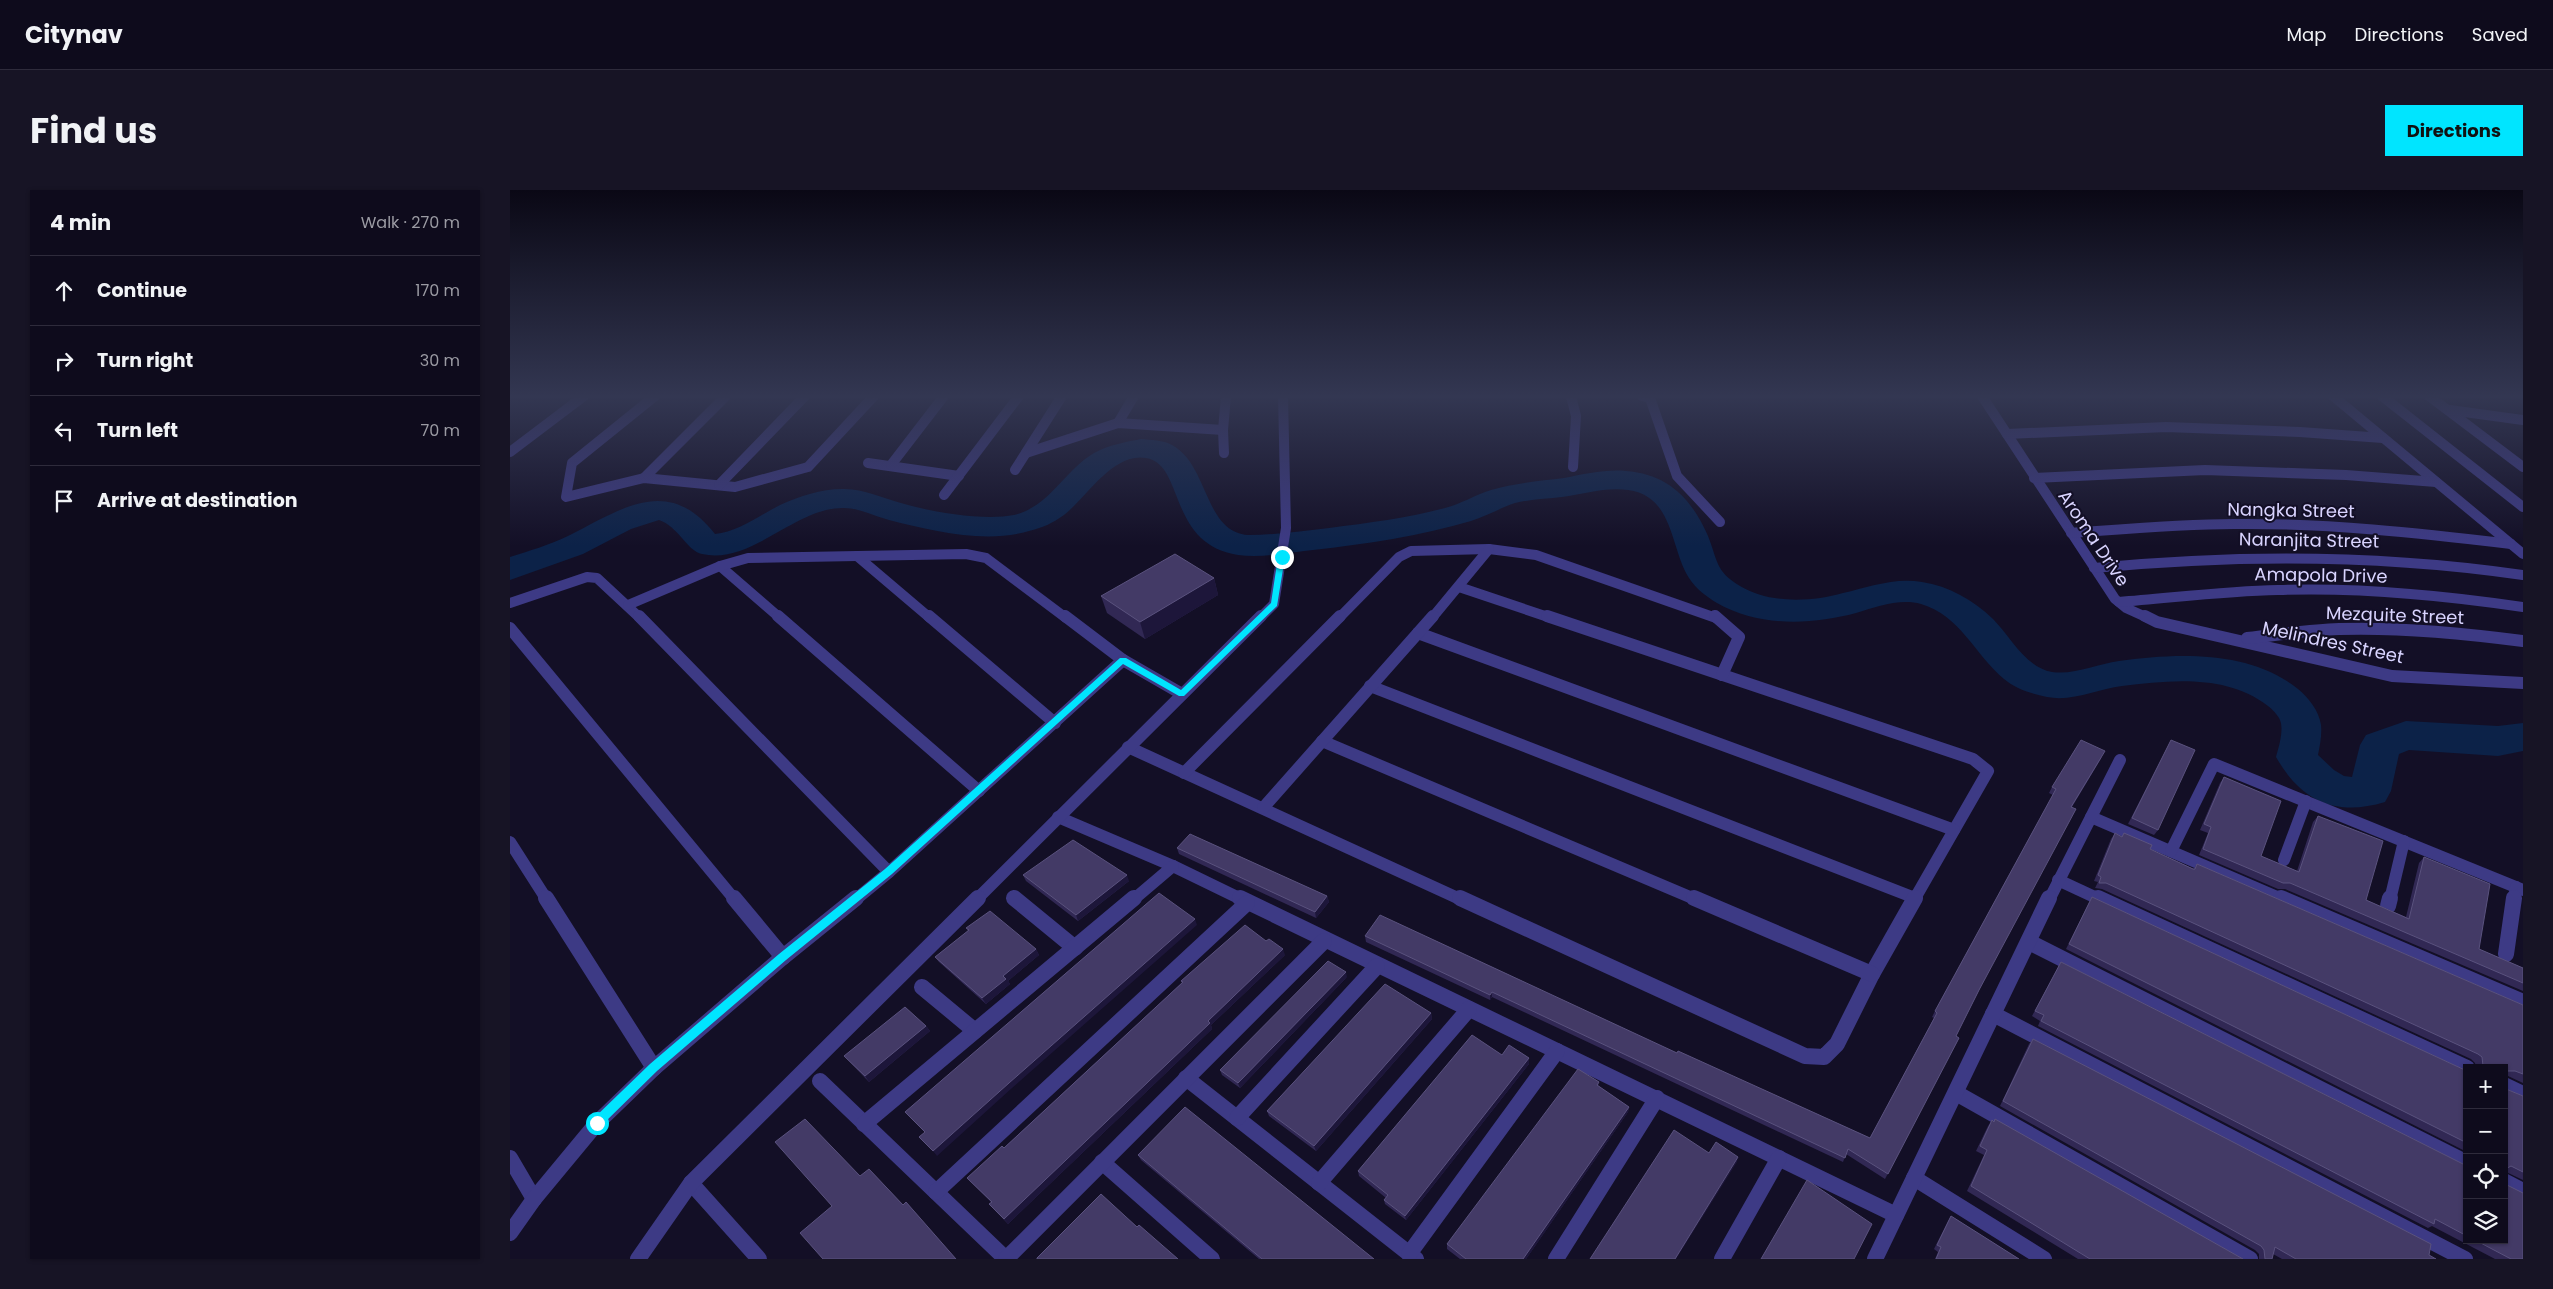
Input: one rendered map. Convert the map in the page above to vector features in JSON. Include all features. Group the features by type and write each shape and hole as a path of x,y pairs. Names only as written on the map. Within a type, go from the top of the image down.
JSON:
{"street":[{"path":"593,446 572,463 566,497 644,478 735,487 808,467 828,446"},
{"path":"644,478 676,446"},
{"path":"719,485 757,446"},
{"path":"891,465 906,446"},
{"path":"944,495 981,446"},
{"path":"1015,470 1030,446"},
{"path":"1026,453 1048,446"},
{"path":"1224,446 1224,453"},
{"path":"638,1259 691,1182 1274,604 1286,528 1284,446"},
{"path":"1573,467 1574,446"},
{"path":"1667,446 1677,476 1720,522"},
{"name":"Aroma Drive","path":"2014,446 2094,568 2119,602 2138,615"},
{"path":"2392,446 2523,554"},
{"path":"2445,446 2523,507"},
{"path":"2496,446 2521,464"},
{"path":"868,463 958,476"},
{"path":"2034,478 2206,470 2346,475 2436,482"},
{"name":"Nangka Street","path":"2071,532 2194,525 2294,525 2405,530 2511,544"},
{"path":"1262,808 1459,587 1489,549"},
{"path":"1184,773 1399,557 1411,551 1489,549 1536,555 1713,615 1739,636 1722,675"},
{"path":"628,605 720,566 748,558 966,554 986,558 1123,660 1182,694"},
{"name":"Naranjita Street","path":"2094,568 2167,560 2301,555 2387,558 2523,575"},
{"path":"857,556 1055,723"},
{"path":"720,566 979,791"},
{"path":"510,603 587,577 597,578 628,605 889,872"},
{"path":"1128,748 1805,1056 1824,1057 1837,1044 1872,974 1988,771 1973,759 1459,587"},
{"name":"Amapola Drive","path":"2119,602 2244,591 2308,589 2413,595 2523,607"},
{"name":"Melindres Street","path":"2138,615 2157,622 2392,676 2523,683"},
{"path":"510,628 783,957"},
{"name":"Mezquite Street","path":"2237,640 2311,630 2376,629 2428,630 2523,641"},
{"path":"1418,633 1954,830"},
{"path":"510,1233 534,1199 597,1123 654,1068 783,957 889,872 1123,660"},
{"path":"1370,686 1915,898"},
{"path":"1322,741 1872,974"},
{"path":"1875,1259 2058,880 2120,760"},
{"path":"2171,851 2214,764 2519,888 2506,954"},
{"path":"2284,860 2306,801"},
{"path":"1058,817 1173,866 1324,941 1657,1098 1896,1215"},
{"path":"2091,817 2523,1002"},
{"path":"2388,906 2404,841"},
{"path":"510,842 654,1068"},
{"path":"864,1124 1173,866"},
{"path":"2058,880 2463,1066"},
{"path":"1014,898 1075,948"},
{"path":"936,1192 1247,903"},
{"path":"820,1081 1006,1259 1324,941"},
{"path":"2029,942 2463,1160"},
{"path":"1237,1118 1377,966"},
{"path":"922,987 975,1031"},
{"path":"1319,1183 1469,1009"},
{"path":"1994,1014 2465,1259"},
{"path":"1186,1078 1413,1256 1557,1051"},
{"path":"2508,1087 2523,1094"},
{"path":"1956,1093 2250,1259"},
{"path":"1556,1259 1657,1098"},
{"path":"510,1158 534,1199"},
{"path":"1722,1259 1779,1158"},
{"path":"1102,1162 1212,1259"},
{"path":"1914,1178 2044,1259"},
{"path":"691,1182 759,1259"},
{"path":"2508,1183 2523,1191"}],"building":[{"path":"1175,554 1214,578 1140,622 1101,596"},
{"path":"2081,740 2105,751 2071,807 2076,809 1979,990 1956,1036 1959,1038 1888,1174 1848,1149 1845,1158 1492,992 1490,995 1365,936 1380,915 1677,1053 1678,1051 1870,1138 1937,1013 1935,1011 2056,789 2052,787"},
{"path":"2171,740 2195,750 2158,830 2132,818"},
{"path":"2224,777 2281,801 2261,856 2299,872 2318,816 2383,841 2366,900 2409,919 2424,857 2490,884 2479,949 2523,968 2523,983 2290,883 2283,883 2203,849 2211,827 2204,824"},
{"path":"2115,833 2122,837 2124,833 2152,845 2150,849 2193,869 2195,869 2197,864 2523,1005 2523,1074 2508,1071 2508,1064 2483,1064 2482,1057 2478,1054 2106,883 2099,883 2101,877 2098,875"},
{"path":"1190,834 1327,896 1315,912 1177,848"},
{"path":"1073,840 1127,875 1076,915 1023,875"},
{"path":"1159,893 1195,919 933,1151 919,1137 925,1132 905,1112"},
{"path":"2092,897 2463,1069 2463,1141 2069,944"},
{"path":"990,911 1036,949 1003,976 1006,979 982,998 935,957 969,930 966,928"},
{"path":"1245,925 1266,941 1269,939 1283,949 1208,1021 1210,1023 1004,1219 989,1204 992,1202 967,1178 1002,1146 1004,1148 1183,982 1181,981"},
{"path":"1328,961 1346,972 1238,1083 1220,1070"},
{"path":"2061,962 2463,1164 2463,1234 2435,1219 2434,1224 2041,1021 2044,1015 2035,1011"},
{"path":"1385,984 1431,1013 1314,1146 1267,1111"},
{"path":"905,1007 926,1026 865,1076 844,1056"},
{"path":"1472,1035 1502,1055 1509,1045 1529,1058 1405,1216 1384,1200 1388,1195 1358,1171"},
{"path":"2033,1039 2431,1244 2429,1255 2436,1259 2296,1259 2275,1247 2272,1259 2265,1259 2264,1250 2261,1246 2003,1101"},
{"path":"1578,1069 1599,1082 1597,1085 1629,1107 1523,1259 1466,1259 1447,1244"},
{"path":"2508,1090 2523,1096 2523,1172 2511,1166 2508,1168"},
{"path":"1185,1107 1374,1259 1262,1259 1138,1155"},
{"path":"805,1119 860,1176 869,1169 903,1205 906,1202 956,1259 823,1259 800,1233 832,1206 775,1142"},
{"path":"1995,1119 2243,1259 2090,1259 1971,1186 1987,1150 1980,1146 1992,1120 1994,1122"},
{"path":"1674,1130 1709,1153 1716,1142 1738,1157 1675,1259 1590,1259"},
{"path":"1807,1180 1872,1224 1854,1259 1761,1259"},
{"path":"2508,1186 2523,1193 2523,1259 2511,1259 2483,1244 2508,1244"},
{"path":"1101,1194 1137,1227 1139,1225 1178,1259 1037,1259"},
{"path":"1951,1216 2019,1259 1936,1259 1941,1247 1937,1245"}],"waterway":[{"path":"510,569 571,547 633,516 659,510 670,512 682,518 706,545 742,538 809,504 826,499 852,499 926,519 992,526 1019,524 1038,517 1053,508 1090,471 1104,460 1121,452 1141,448 1160,450 1173,459 1190,489 1204,522 1215,535 1230,543 1248,546 1363,534 1460,514 1517,493 1623,480 1652,486 1663,493 1672,502 1686,524 1701,568 1706,577 1728,594 1751,604 1776,609 1816,610 1895,592 1919,592 1936,597 1961,611 1982,629 2015,668 2032,679 2043,683 2071,685 2116,674 2194,669 2236,673 2263,684 2286,700 2298,714 2301,736 2297,757 2303,766 2319,781 2338,791 2348,793 2370,791 2380,745 2406,735 2498,741 2523,737"}],"route":[{"path":"597,1123 654,1068 783,957 889,872 1123,660 1182,694 1274,604 1282,557"}]}
